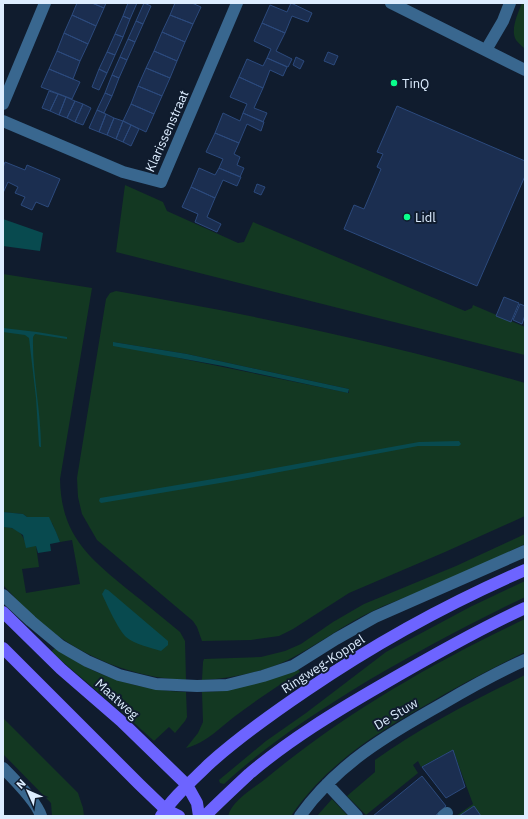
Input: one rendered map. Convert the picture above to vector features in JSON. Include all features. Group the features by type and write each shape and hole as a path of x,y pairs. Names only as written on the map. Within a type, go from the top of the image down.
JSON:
{"main road":[{"name":"Ringweg-Koppel","path":"163,812 187,785 232,743 338,669 420,621 490,585 525,570"},
{"path":"205,816 250,774 300,736 358,699 428,658 481,628 525,608"},
{"name":"Maatweg","path":"3,612 61,669 153,751 187,785 197,803 199,816"},
{"path":"3,648 124,770 163,812 179,816"}],"street":[{"path":"3,104 45,3"},
{"name":"Klarissenstraat","path":"3,121 123,172 161,182 237,3"},
{"path":"391,3 525,70"},
{"path":"486,50 510,3"},
{"name":"Ringweg-Koppel","path":"197,686 227,685 263,676 293,666 375,616 525,551"},
{"name":"Maatweg","path":"3,595 31,622 61,646 86,661 119,675 156,684 197,686"},
{"name":"De Stuw","path":"300,816 315,796 337,773 366,750 410,722 479,683 525,660"},
{"path":"3,768 39,809 41,816"},
{"path":"327,784 357,816"}],"shaded area":[{"path":"522,3 525,3 525,49 514,36 515,22"},
{"path":"125,185 163,202 167,211 238,243 244,242 253,222 465,311 472,308 473,305 525,327 525,355 116,252"},
{"path":"3,219 43,233 40,251 3,246"},
{"path":"3,274 92,288 60,479 65,515 71,529 88,554 100,566 180,632 185,641 186,680 147,675 110,664 92,656 58,636 42,624 3,585 3,527 17,530 24,538 25,542 36,546 39,567 22,569 26,593 80,584 72,540 60,542 52,523 40,517 27,517 23,514 3,512"},
{"path":"116,291 168,300 322,331 525,383 525,516 349,593 293,629 279,636 251,640 202,641 193,621 97,540 82,514 78,497 77,478 106,299 110,293","holes":["113,342 187,354 349,389 349,393 174,357"]},
{"path":"3,328 67,337 67,339 35,334 33,337 41,447 39,446 36,398 29,338 25,335 3,332"},
{"path":"113,342 187,354 349,389 348,393 223,366 113,346"},
{"path":"459,441 461,444 459,446 418,446 226,482 101,503 99,501 100,498 419,442"},
{"path":"3,512 23,514 27,517 49,517 60,542 50,544 51,551 38,553 36,546 26,548 23,535 12,528 3,527"},
{"path":"525,534 525,544 454,577 384,606 342,628 310,648 278,665 246,674 202,680 204,659 261,657 285,651 301,644 333,622 364,604 456,566"},
{"path":"525,581 525,597 436,642 351,691 285,735 224,784 220,783 219,780 266,741 306,713 386,652 470,607"},
{"path":"105,589 168,641 168,645 161,651 138,644 126,637 116,623 102,594"},
{"path":"525,619 525,652 450,691 369,740 319,782 304,798 291,816 228,816 238,800 325,733 389,691 422,672 456,653"},
{"path":"55,648 84,666 108,677 147,688 186,692 187,717 185,721 175,733 169,727 154,741 51,652"},
{"path":"297,668 300,672 253,703 214,734 194,746 186,748 198,733 203,722 202,692 223,691"},
{"path":"525,675 525,816 456,816 473,804 453,750 421,767 418,761 413,765 418,773 366,815 347,796 375,772 375,760 392,748 448,714"},
{"path":"3,718 78,793 84,816 52,816 51,803 3,754"},
{"path":"332,799 348,816 317,816"}],"building":[{"path":"77,3 92,3 104,8 96,26 72,15"},
{"path":"92,3 106,3 104,8"},
{"path":"128,3 137,3 130,19 123,16"},
{"path":"144,3 151,6 143,24 136,21"},
{"path":"175,3 192,3 201,7 193,24 170,15"},
{"path":"291,3 312,13 308,22 292,16 285,33 262,23 270,5 287,12"},
{"path":"72,15 96,26 88,44 64,33"},
{"path":"170,15 193,24 185,42 162,32"},
{"path":"123,16 130,19 123,37 115,34"},
{"path":"136,21 143,24 135,42 128,39"},
{"path":"262,23 285,33 276,51 292,59 288,67 267,58 271,49 254,41"},
{"path":"162,32 185,42 177,61 154,51"},
{"path":"64,33 88,44 80,61 57,51"},
{"path":"115,34 123,37 115,55 107,52"},
{"path":"128,39 135,42 127,60 120,57"},
{"path":"57,51 80,61 73,79 49,69"},
{"path":"154,51 177,61 170,78 146,68"},
{"path":"107,52 115,55 107,73 99,69"},
{"path":"328,52 338,56 334,65 324,61"},
{"path":"120,57 127,60 119,78 112,75"},
{"path":"296,57 304,61 300,69 293,65"},
{"path":"267,58 287,67 283,76 270,70 263,88 239,77 247,59 263,66"},
{"path":"146,68 170,78 162,96 138,86"},
{"path":"49,69 80,82 72,99 41,87"},
{"path":"99,69 107,73 99,90 92,87"},
{"path":"112,75 119,78 112,96 105,93"},
{"path":"239,77 263,88 254,108 267,113 263,122 243,113 247,104 230,97"},
{"path":"138,86 162,96 154,114 131,104"},
{"path":"49,91 58,94 50,111 42,108"},
{"path":"105,93 112,96 104,113 97,110"},
{"path":"58,94 66,97 59,115 50,111"},
{"path":"66,97 75,101 67,118 59,115"},
{"path":"75,101 83,104 75,122 67,118"},
{"path":"83,104 91,108 83,125 75,122"},
{"path":"131,104 154,114 146,132 123,121"},
{"path":"397,106 525,161 525,176 477,286 344,229 354,205 364,209 381,169 377,167 383,154 377,152"},
{"path":"97,110 106,114 99,132 89,128"},
{"path":"223,113 240,121 243,113 264,122 261,131 247,124 239,143 215,133"},
{"path":"106,114 114,118 107,135 99,132"},
{"path":"114,118 123,121 116,139 107,135"},
{"path":"123,121 131,125 123,142 116,139"},
{"path":"131,125 139,129 131,146 123,142"},
{"path":"215,133 239,143 234,154 240,157 237,165 244,168 240,177 219,168 223,159 206,152"},
{"path":"5,162 25,170 27,165 60,179 48,207 36,202 32,210 21,205 25,197 15,193 18,187 8,182 3,193 3,168"},
{"path":"199,168 215,175 219,168 241,177 237,186 223,180 215,198 191,187"},
{"path":"257,184 265,187 261,195 254,192"},
{"path":"191,187 215,198 207,217 221,224 217,232 195,222 198,214 182,207"},
{"path":"504,297 519,303 511,322 496,316"},
{"path":"520,304 525,306 525,315 522,324 513,320"},
{"path":"453,750 465,787 446,798 422,767"},
{"path":"422,776 446,806 435,816 373,816"},
{"path":"474,806 481,816 459,816"}],"place":[{"name":"TinQ","path":"394,83"},
{"name":"Lidl","path":"407,217"}]}
